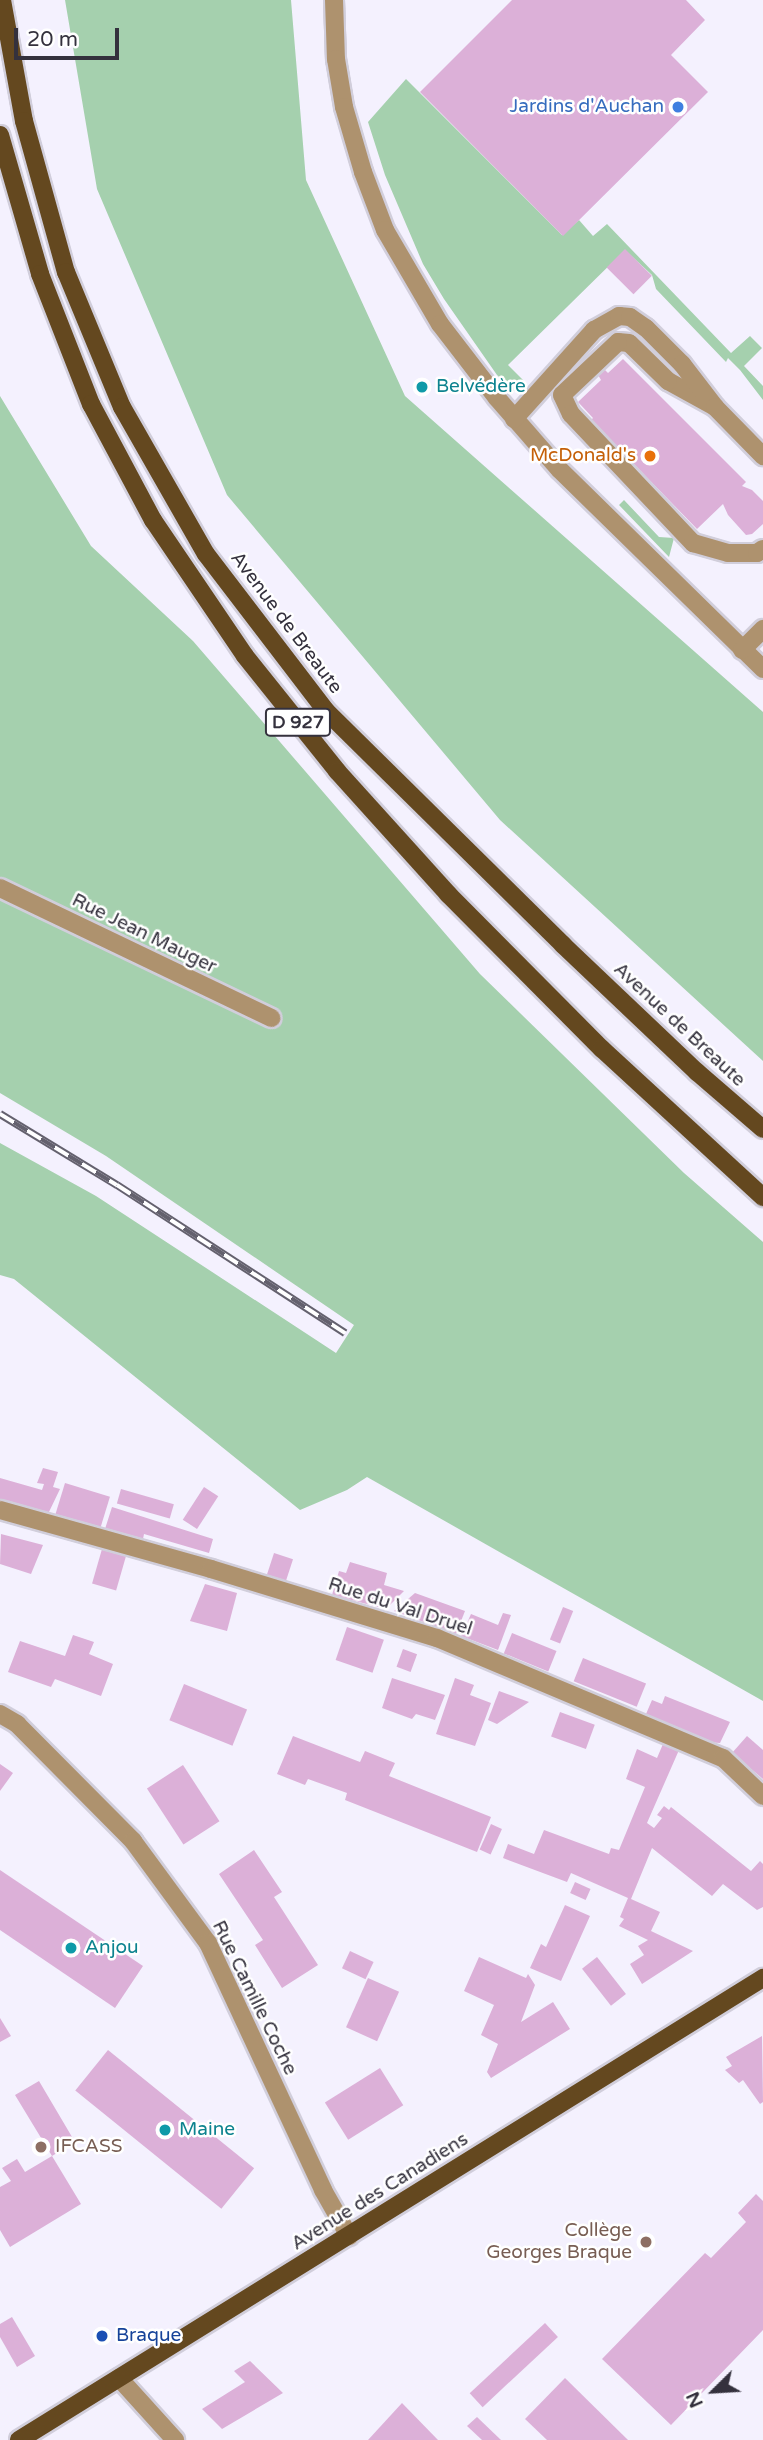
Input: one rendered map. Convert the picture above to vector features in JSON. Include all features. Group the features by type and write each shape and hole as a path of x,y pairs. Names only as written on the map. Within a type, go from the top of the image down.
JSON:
{"main road":[{"name":"Avenue de Breaute","path":"2,0 23,121 65,272 122,407 206,554 326,710 563,946 697,1072 763,1129"},
{"name":"D 927","path":"0,135 40,274 91,404 153,520 245,656 337,771 448,894 602,1049 763,1197"},
{"name":"Avenue des Canadiens","path":"19,2440 763,1979"}],"street":[{"path":"334,0 336,59 344,107 363,172 385,230 440,324 514,419 638,550 763,669"},
{"path":"514,419 594,330 619,316 630,317 646,328 681,364 715,407 763,456"},
{"path":"715,407 668,382 629,343 618,342 562,396 571,414 693,542 728,553 757,552 763,549"},
{"path":"742,650 763,629"},
{"name":"Rue Jean Mauger","path":"0,888 271,1018"},
{"name":"Rue du Val Druel","path":"0,1510 211,1569 437,1638 723,1758 763,1796"},
{"name":"Rue Camille Coche","path":"0,1714 17,1724 134,1840 208,1943 323,2190 349,2236"},
{"path":"119,2378 175,2440"}],"green space":[{"path":"65,0 291,0 306,180 405,396 763,712 763,1061 500,820 227,495 97,189"},
{"path":"406,79 562,235 579,220 593,236 607,224 731,353 750,336 762,348 744,366 763,386 763,400 740,370 728,358 726,362 656,289 652,275 625,250 508,365 525,382 514,391 497,375 423,264 385,175 368,122"},
{"path":"0,396 91,546 193,641 480,974 684,1173 763,1242 763,1701 367,1477 347,1490 300,1510 14,1279 0,1275 0,1143 96,1196 336,1353 354,1325 106,1156 0,1093"},
{"path":"624,500 659,537 674,538 669,557 619,505"}],"building":[{"path":"512,0 686,0 705,20 671,55 708,92 563,236 420,92"},
{"path":"625,249 652,276 633,294 607,267"},
{"path":"623,359 746,482 742,486 752,490 763,501 763,524 752,534 746,535 728,515 723,504 697,529 591,420 593,418 578,402 601,380 597,373 604,369 608,373"},
{"path":"43,1468 58,1472 53,1487 60,1489 48,1514 0,1501 0,1478 42,1490 44,1484 37,1483"},
{"path":"65,1483 110,1497 100,1528 55,1515"},
{"path":"204,1487 218,1496 197,1529 183,1520"},
{"path":"121,1489 174,1504 170,1519 117,1503"},
{"path":"112,1507 213,1539 209,1553 144,1534 143,1539 105,1529"},
{"path":"1,1534 43,1545 31,1574 0,1564"},
{"path":"102,1549 126,1556 116,1590 92,1584"},
{"path":"274,1553 293,1559 286,1581 267,1575"},
{"path":"350,1562 387,1573 384,1585 404,1591 386,1609 332,1595 339,1571 346,1573"},
{"path":"205,1584 237,1593 227,1631 190,1621"},
{"path":"415,1593 465,1611 456,1634 394,1611"},
{"path":"563,1607 573,1611 560,1644 550,1639"},
{"path":"503,1613 511,1615 498,1650 461,1636 471,1614 498,1625"},
{"path":"347,1627 384,1640 372,1673 336,1660"},
{"path":"512,1633 557,1651 548,1671 504,1653"},
{"path":"73,1635 94,1642 89,1654 113,1664 101,1696 55,1679 51,1687 8,1672 20,1641 65,1656"},
{"path":"403,1649 417,1654 411,1672 397,1667"},
{"path":"583,1658 646,1683 637,1707 574,1681"},
{"path":"392,1678 445,1695 435,1720 416,1714 412,1719 382,1708"},
{"path":"455,1678 474,1685 470,1695 491,1703 475,1746 436,1734"},
{"path":"184,1684 247,1709 232,1746 169,1720"},
{"path":"499,1691 529,1702 497,1724 488,1720"},
{"path":"665,1696 730,1722 720,1743 706,1742 646,1714 652,1700 662,1704"},
{"path":"560,1712 595,1725 586,1749 551,1736"},
{"path":"293,1736 360,1762 365,1751 395,1763 389,1776 491,1817 477,1852 345,1800 347,1793 308,1779 305,1785 277,1774"},
{"path":"747,1736 763,1750 763,1779 732,1753"},
{"path":"663,1744 679,1750 647,1823 654,1828 662,1818 657,1815 664,1806 669,1810 671,1807 751,1871 760,1861 763,1864 763,1907 757,1910 723,1884 712,1896 652,1848 631,1899 660,1912 651,1931 693,1951 642,1984 630,1964 644,1955 638,1946 648,1940 619,1926 624,1919 620,1917 628,1898 571,1873 567,1882 503,1858 508,1844 534,1854 544,1830 609,1854 611,1848 619,1850 645,1787 626,1779 637,1749 657,1758"},
{"path":"0,1764 13,1773 0,1791"},
{"path":"183,1765 219,1821 183,1845 147,1788"},
{"path":"491,1824 502,1829 491,1854 480,1850"},
{"path":"254,1850 282,1892 274,1897 318,1965 282,1988 255,1945 263,1940 219,1874"},
{"name":"Anjou","path":"0,1870 143,1966 115,2008 0,1930"},
{"path":"575,1882 591,1889 586,1900 570,1893"},
{"path":"565,1905 590,1916 561,1981 530,1968 541,1944 546,1947"},
{"path":"350,1951 374,1962 366,1979 342,1968"},
{"path":"479,1957 526,1978 528,1974 535,1985 521,2022 553,2002 570,2029 491,2078 487,2072 498,2044 481,2035 494,2005 464,1991"},
{"path":"597,1957 626,1994 611,2006 582,1969"},
{"path":"368,1978 399,1992 377,2041 346,2027"},
{"path":"0,2018 11,2036 0,2042"},
{"path":"762,2036 763,2102 760,2104 743,2080 739,2083 725,2070 732,2066 726,2057"},
{"name":"Maine","path":"108,2050 254,2168 221,2209 75,2090"},
{"path":"380,2068 403,2105 348,2140 325,2102"},
{"path":"39,2081 75,2142 52,2156 15,2095"},
{"path":"52,2156 81,2204 10,2247 0,2230 0,2187 11,2181 2,2168 17,2159 25,2172"},
{"path":"756,2194 763,2201 763,2330 671,2425 602,2359 705,2253 711,2258 746,2222 738,2213"},
{"path":"12,2317 35,2356 17,2367 0,2337 0,2324"},
{"path":"545,2323 558,2337 483,2407 470,2393"},
{"path":"250,2361 283,2393 222,2429 202,2409 245,2382 234,2371"},
{"path":"565,2378 628,2440 547,2440 525,2419"},
{"path":"402,2403 438,2440 368,2440"},
{"path":"477,2417 501,2440 482,2440 467,2426"}],"railway":[{"path":"0,1114 117,1185 345,1333"}],"place":[{"name":"Jardins d'Auchan","path":"678,107"},
{"name":"Belvédère","path":"422,387"},
{"name":"McDonald's","path":"650,456"},
{"name":"Anjou","path":"71,1948"},
{"name":"Maine","path":"165,2130"},
{"name":"IFCASS","path":"41,2147"},
{"name":"Collège Georges Braque","path":"646,2242"},
{"name":"Braque","path":"102,2336"}]}
